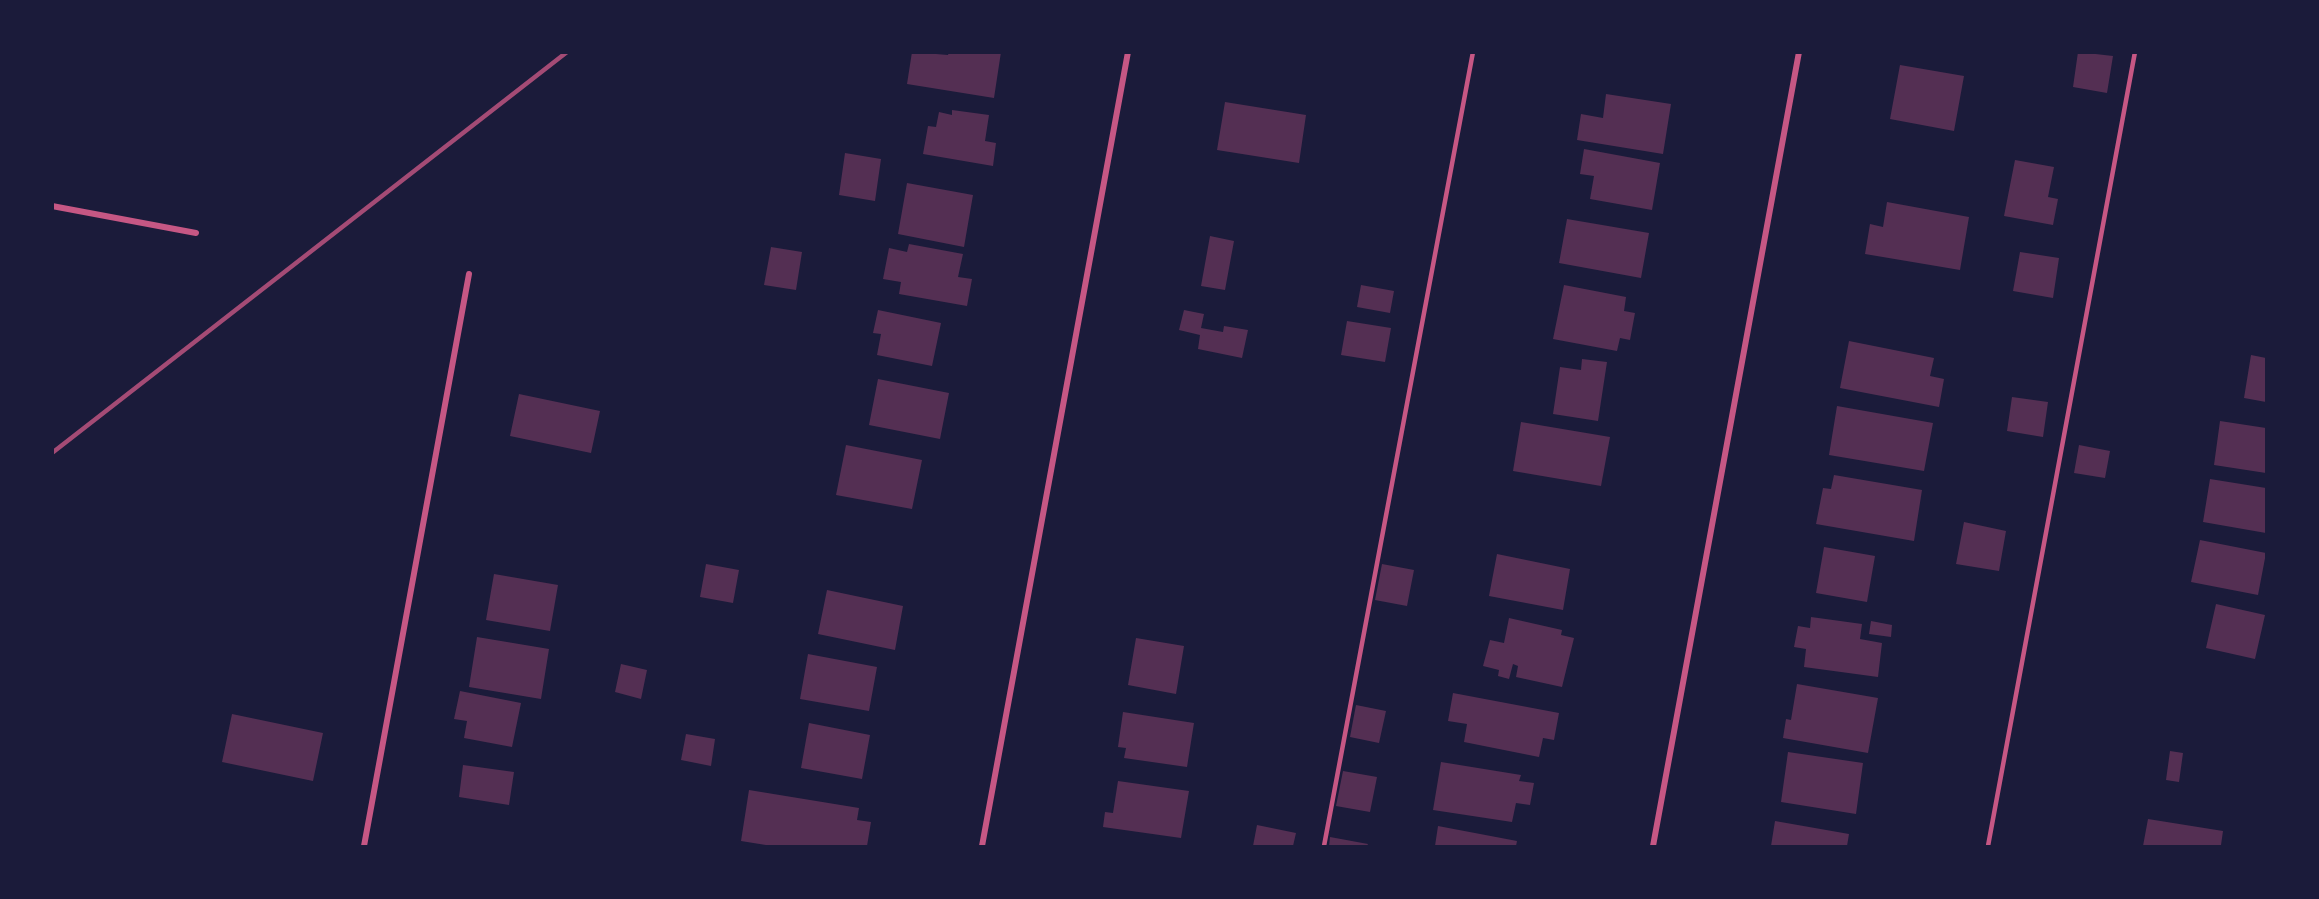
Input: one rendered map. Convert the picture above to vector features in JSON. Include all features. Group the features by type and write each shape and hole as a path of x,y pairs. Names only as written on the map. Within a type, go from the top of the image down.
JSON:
{"street":[{"path":"982,846 1128,52"},
{"path":"1653,846 1799,52"},
{"path":"52,206 196,233"},
{"path":"364,846 469,274"}],"lane":[{"path":"1324,846 1473,52"},
{"path":"1988,846 2135,52"}],"building":[{"path":"912,52 948,55 949,52 1001,52 994,98 907,84"},
{"path":"2078,52 2113,56 2107,93 2073,87"},
{"path":"1900,65 1964,76 1954,131 1890,119"},
{"path":"1606,94 1671,104 1663,154 1577,140 1581,114 1603,118"},
{"path":"1225,102 1306,115 1299,163 1217,150"},
{"path":"952,110 989,115 985,141 996,143 993,166 923,154 928,126 936,127 939,112 952,115"},
{"path":"1584,149 1660,163 1652,210 1590,199 1594,176 1580,174"},
{"path":"845,153 881,159 875,201 839,195"},
{"path":"2015,160 2054,167 2048,197 2058,199 2053,225 2004,216"},
{"path":"907,183 973,195 964,247 898,234"},
{"path":"1887,202 1969,217 1960,270 1865,254 1870,224 1883,227"},
{"path":"1567,219 1649,233 1641,278 1559,263"},
{"path":"1210,236 1234,241 1225,290 1201,286"},
{"path":"909,244 963,254 958,277 972,279 967,306 899,294 901,282 883,279 889,248 907,252"},
{"path":"771,247 802,252 796,290 764,285"},
{"path":"2020,252 2059,258 2053,298 2013,291"},
{"path":"1361,285 1394,291 1390,313 1357,307"},
{"path":"1564,285 1626,297 1624,311 1635,313 1630,340 1620,338 1617,351 1553,339"},
{"path":"878,310 941,323 932,366 877,355 881,334 873,333"},
{"path":"1184,310 1204,314 1201,328 1223,332 1224,326 1248,330 1242,358 1198,349 1200,335 1179,330"},
{"path":"1347,321 1391,328 1385,362 1341,355"},
{"path":"1849,341 1934,358 1930,376 1944,379 1939,407 1840,388"},
{"path":"2251,355 2266,358 2266,402 2244,398"},
{"path":"1582,359 1607,362 1598,421 1553,414 1560,367 1581,370"},
{"path":"878,379 949,393 940,439 869,425"},
{"path":"519,394 600,411 591,453 510,436"},
{"path":"2012,397 2048,402 2043,437 2007,431"},
{"path":"1837,406 1933,423 1924,471 1829,455"},
{"path":"2220,421 2266,428 2266,473 2214,465"},
{"path":"1521,422 1610,437 1601,486 1513,471"},
{"path":"846,445 922,460 912,509 836,495"},
{"path":"2079,445 2110,451 2105,478 2074,473"},
{"path":"1834,475 1922,490 1914,541 1816,524 1823,488 1831,489"},
{"path":"2210,479 2266,488 2266,533 2203,522"},
{"path":"1964,522 2006,531 1999,571 1956,564"},
{"path":"2200,540 2266,553 2258,595 2191,582"},
{"path":"1824,547 1875,556 1867,602 1816,593"},
{"path":"1497,554 1570,569 1563,610 1489,596"},
{"path":"706,564 739,570 733,603 700,597"},
{"path":"1382,564 1414,570 1407,606 1375,600"},
{"path":"494,574 558,585 550,631 486,620"},
{"path":"827,590 903,606 895,650 818,634"},
{"path":"2216,604 2265,615 2255,659 2206,648"},
{"path":"1811,617 1862,624 1860,639 1882,643 1878,677 1804,667 1806,649 1794,647 1798,626 1810,628"},
{"path":"1509,618 1562,630 1561,635 1574,638 1562,687 1516,677 1518,666 1513,664 1509,679 1498,676 1499,670 1483,666 1490,640 1504,643"},
{"path":"1871,621 1892,625 1891,637 1869,634"},
{"path":"477,637 549,649 541,699 469,687"},
{"path":"1136,638 1184,646 1176,694 1128,685"},
{"path":"808,654 877,667 869,711 800,699"},
{"path":"621,664 647,670 641,699 615,692"},
{"path":"1797,684 1878,698 1868,753 1783,738 1786,719 1791,720"},
{"path":"460,691 521,703 512,747 464,738 467,721 454,719"},
{"path":"1453,693 1559,713 1554,740 1543,738 1539,757 1464,742 1467,724 1448,721"},
{"path":"1356,705 1386,711 1379,743 1350,737"},
{"path":"1123,712 1194,723 1187,767 1124,758 1126,748 1118,747"},
{"path":"232,714 323,733 313,781 222,762"},
{"path":"809,723 870,735 862,779 801,768"},
{"path":"686,734 715,739 711,766 681,760"},
{"path":"2170,751 2183,753 2179,782 2166,780"},
{"path":"1788,752 1863,763 1856,814 1781,802"},
{"path":"1441,762 1521,775 1519,781 1534,783 1530,805 1516,803 1512,822 1433,810"},
{"path":"463,765 514,772 509,805 459,797"},
{"path":"1343,771 1377,777 1370,812 1336,806"},
{"path":"1118,781 1189,791 1181,838 1103,827 1105,812 1113,813"},
{"path":"749,790 859,808 857,820 871,822 867,846 772,846 741,841"},
{"path":"2148,819 2223,831 2221,845 2143,846"},
{"path":"1775,821 1849,834 1847,846 1771,846"},
{"path":"1257,825 1296,833 1293,846 1253,846"},
{"path":"1438,826 1517,841 1516,846 1435,846"},
{"path":"1330,837 1368,844 1367,846 1329,846"}],"railway":[{"path":"52,453 567,52"}]}
